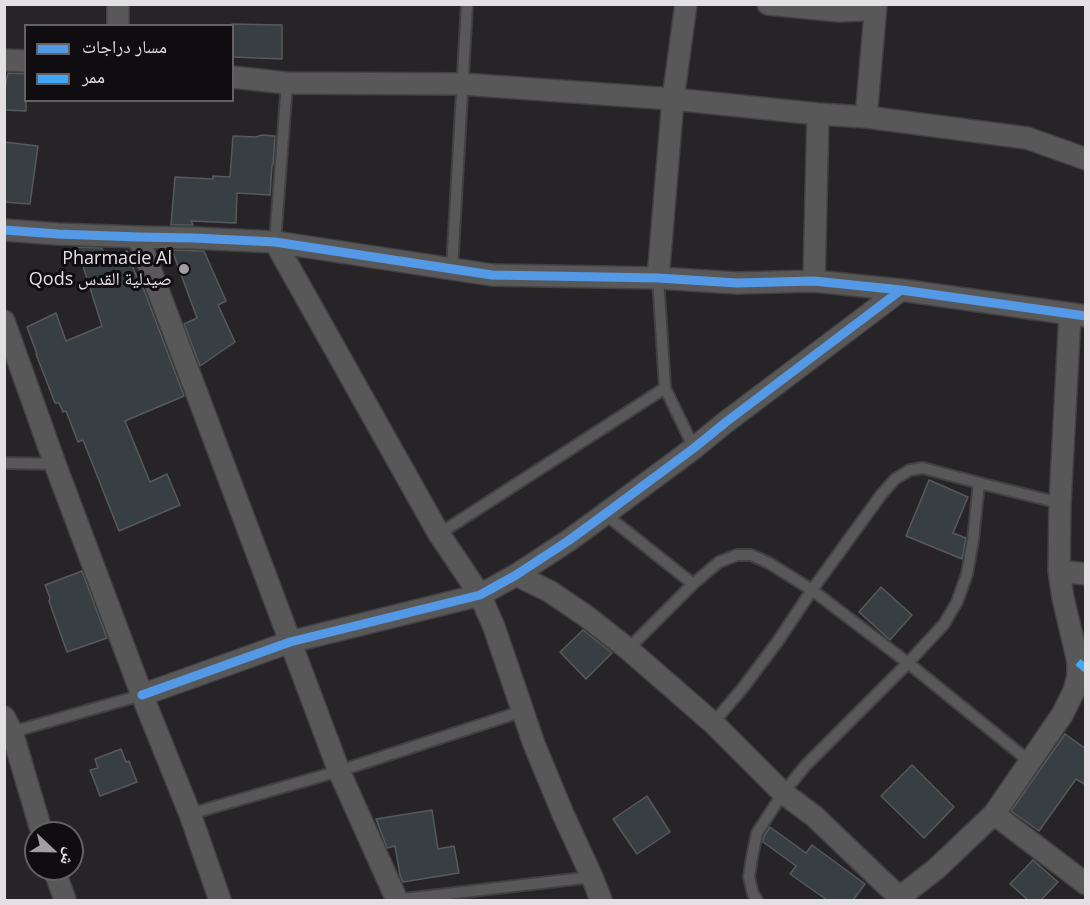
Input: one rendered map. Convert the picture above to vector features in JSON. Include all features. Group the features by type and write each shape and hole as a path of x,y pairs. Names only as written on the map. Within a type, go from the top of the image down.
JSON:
{"street":[{"path":"118,4 118,24"},
{"path":"658,278 673,99 686,4"},
{"path":"768,4 839,11 861,10 874,4 866,117"},
{"path":"4,60 24,61"},
{"path":"234,77 287,83 462,84 673,99 866,117 1027,138 1086,159"},
{"path":"814,281 818,114"},
{"path":"4,231 274,242 492,275 658,278 737,283 814,281 901,290 1078,315 1060,503 1059,571 1078,662 1078,676 1074,691 1062,715 994,813 936,869 899,900 814,816 783,793 713,723 628,649 549,591 516,575"},
{"path":"138,237 339,771 396,900"},
{"path":"274,242 439,534 480,595 494,627 534,744 562,814 601,900"},
{"path":"142,695 290,642 480,595 516,575 606,514 901,290"},
{"path":"4,321 55,464 142,695 190,814 220,900"},
{"path":"1059,571 1086,574"},
{"path":"8,724 38,821"},
{"path":"994,813 1086,884"},
{"path":"58,881 64,900"}],"lane":[{"path":"452,269 467,4"},
{"path":"274,242 287,83"},
{"path":"658,278 665,388 694,448"},
{"path":"439,534 665,388"},
{"path":"4,463 55,464"},
{"path":"713,723 778,641 812,590 895,479 910,470 923,468 1060,503"},
{"path":"757,900 753,894 749,877 757,833 783,793 806,765 944,624 957,602 967,574 979,483"},
{"path":"606,514 693,584"},
{"path":"628,649 693,584 719,562 737,555 751,555 769,563 812,590 908,663 1029,761"},
{"path":"8,724 142,695"},
{"path":"190,814 339,771 523,711"},
{"path":"396,900 592,877"}],"building":[{"path":"234,24 282,25 282,59 234,57"},
{"path":"8,73 24,74 26,111 4,110 4,92"},
{"path":"233,136 275,136 270,195 237,193 236,223 191,221 193,225 171,225 175,177 213,179 213,176 230,177"},
{"path":"4,142 38,146 30,204 4,202"},
{"path":"77,247 102,248 106,260 127,251 184,396 125,421 150,482 167,474 180,505 119,531 83,440 78,442 66,411 63,412 59,403 55,403 27,327 56,313 66,341 102,326"},
{"path":"172,250 204,251 226,301 218,305 235,342 200,366 184,324 197,318"},
{"path":"929,480 968,497 953,533 966,538 962,559 906,536"},
{"path":"82,571 107,638 67,652 45,585"},
{"path":"881,587 912,615 890,640 859,612"},
{"path":"583,630 612,653 586,679 560,652"},
{"path":"1065,734 1086,749 1086,785 1076,779 1039,831 1011,811"},
{"path":"121,749 126,762 129,761 137,782 100,796 90,770 98,768 95,759"},
{"path":"912,765 954,807 924,838 881,796"},
{"path":"647,796 670,832 637,854 613,819"},
{"path":"432,810 438,849 454,846 459,873 403,882 395,846 387,848 376,819"},
{"path":"770,827 806,853 812,845 865,884 853,900 827,900 790,874 796,866 763,842"},
{"path":"1033,860 1058,882 1041,900 1028,900 1010,884"}],"marked path":[{"path":"1078,662 1086,669"}],"cycle path":[{"path":"4,230 275,242 492,275 658,278 737,283 814,281 901,290 1086,316"},
{"path":"142,695 290,642 480,595 568,541 901,290"}],"place":[{"name":"Pharmacie Al Qods صيدلية القدس","path":"184,269"}]}
